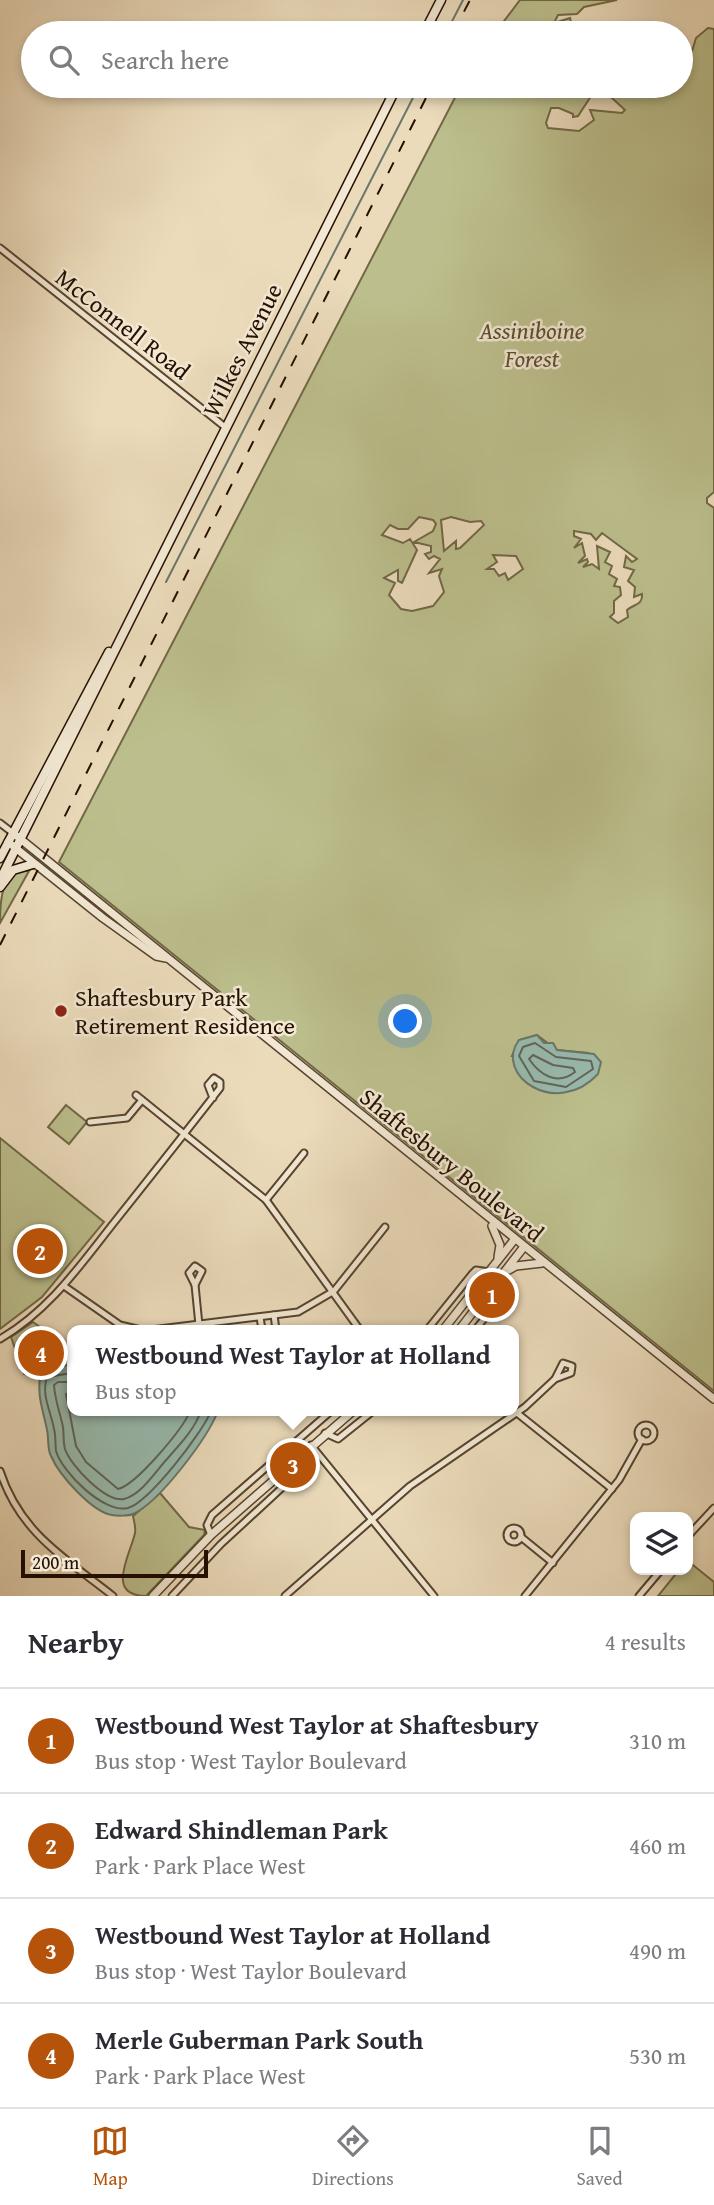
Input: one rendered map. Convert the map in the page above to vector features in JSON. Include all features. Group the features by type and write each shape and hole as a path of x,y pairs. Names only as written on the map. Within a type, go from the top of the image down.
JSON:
{"main road":[{"path":"430,21 441,0"},
{"name":"Wilkes Avenue","path":"0,880 391,98"},
{"name":"Wilkes Avenue","path":"0,858 93,677 122,632"},
{"path":"0,887 13,870 33,864"}],"street":[{"name":"McConnell Road","path":"0,248 225,427"},
{"path":"0,823 13,833"},
{"name":"Shaftesbury Boulevard","path":"13,833 523,1248 714,1399"},
{"path":"0,835 8,842"},
{"name":"Shaftesbury Boulevard","path":"8,842 103,918 156,956 166,959"},
{"path":"90,1122 127,1118 139,1097 266,1200 357,1325"},
{"path":"0,1339 29,1319 64,1286 213,1098"},
{"path":"266,1200 304,1153"},
{"path":"485,1217 498,1234 500,1245 495,1264"},
{"path":"195,1285 199,1325 298,1312 334,1291 385,1227"},
{"path":"447,1325 514,1240"},
{"path":"463,1325 523,1248"},
{"path":"502,1276 516,1266 542,1263"},
{"path":"431,1325 476,1270 489,1272"},
{"path":"479,1325 502,1297 502,1276"},
{"path":"64,1286 120,1325"},
{"path":"274,1315 275,1325"},
{"path":"260,1317 261,1325"},
{"path":"519,1411 555,1379"},
{"path":"519,1415 612,1489"},
{"path":"211,1535 207,1525 212,1516 325,1416"},
{"path":"153,1596 211,1535 347,1416"},
{"path":"325,1433 338,1438 367,1416"},
{"path":"285,1596 410,1486 513,1416"},
{"path":"526,1596 612,1489 642,1439"},
{"path":"311,1445 435,1596"},
{"path":"172,1596 221,1544 299,1472 298,1456"},
{"path":"0,1471 7,1492 26,1524 47,1545 113,1596"},
{"path":"693,1531 714,1508"},
{"path":"521,1537 553,1563"},
{"path":"639,1596 657,1575"}],"green space":[{"path":"520,0 617,0 584,7 577,14 558,15 555,21 504,21"},
{"name":"Assiniboine Forest","path":"708,28 714,29 714,492 707,498 707,503 714,508 714,1391 59,862 455,98 590,98 578,116 573,117 573,114 559,108 551,108 546,123 548,128 579,131 594,120 590,110 622,113 625,110 612,98 693,98 693,48 696,38","holes":["419,517 433,520 436,524 433,531 414,542 431,546 431,552 425,554 429,559 434,556 440,559 429,573 442,569 439,576 444,592 433,606 412,611 401,609 389,595 395,583 384,578 398,570 398,581 402,583 417,550 410,539 403,543 382,535 390,525 398,529 408,529","451,517 470,522 481,521 484,525 460,548 456,549 456,541 444,551 441,520","574,531 591,534 596,540 602,533 637,559 632,562 626,556 624,567 634,570 628,581 635,587 634,597 642,594 642,598 627,610 628,617 618,623 610,617 614,613 614,601 621,595 620,587 614,586 617,579 609,574 612,566 605,562 610,552 597,546 599,569 592,564 583,567 588,562 587,559 578,563 585,556 582,543 574,548 581,539 574,536","493,555 516,556 523,569 508,580 505,573 499,576 494,569 487,569 497,562","537,1035 557,1050 589,1053 512,1056 519,1040"]},
{"path":"29,871 0,923 0,906 7,881 12,875"},
{"path":"66,1105 87,1122 69,1144 48,1127"},
{"path":"0,1138 104,1222 42,1297 0,1329"},
{"path":"33,1322 66,1346 65,1359 49,1361 36,1377 24,1374 11,1337"},
{"path":"160,1493 189,1527 205,1530 204,1535 146,1596 133,1594 126,1589 123,1572 135,1533 133,1516"},
{"path":"693,1565 714,1582 714,1596 658,1596 675,1575 693,1575"}],"water":[{"path":"537,1035 544,1043 553,1043 557,1050 594,1054 601,1062 598,1074 581,1087 564,1093 533,1087 521,1078 514,1066 513,1053 519,1040"},
{"path":"67,1365 67,1416 216,1416 182,1468 156,1496 133,1514 112,1515 86,1500 51,1456 40,1395 41,1372"}],"waterway":[{"path":"452,21 463,0"},
{"path":"166,582 413,98"}],"railway":[{"path":"459,21 470,0"},
{"path":"0,945 426,98"}],"place":[{"name":"Shaftesbury Park Retirement Residence","path":"61,1011"},
{"name":"Edward Shindleman Park","path":"40,1251"},
{"name":"Westbound West Taylor at Shaftesbury","path":"492,1295"},
{"name":"Merle Guberman Park South","path":"41,1353"},
{"name":"Westbound West Taylor at Holland","path":"293,1465"}]}
